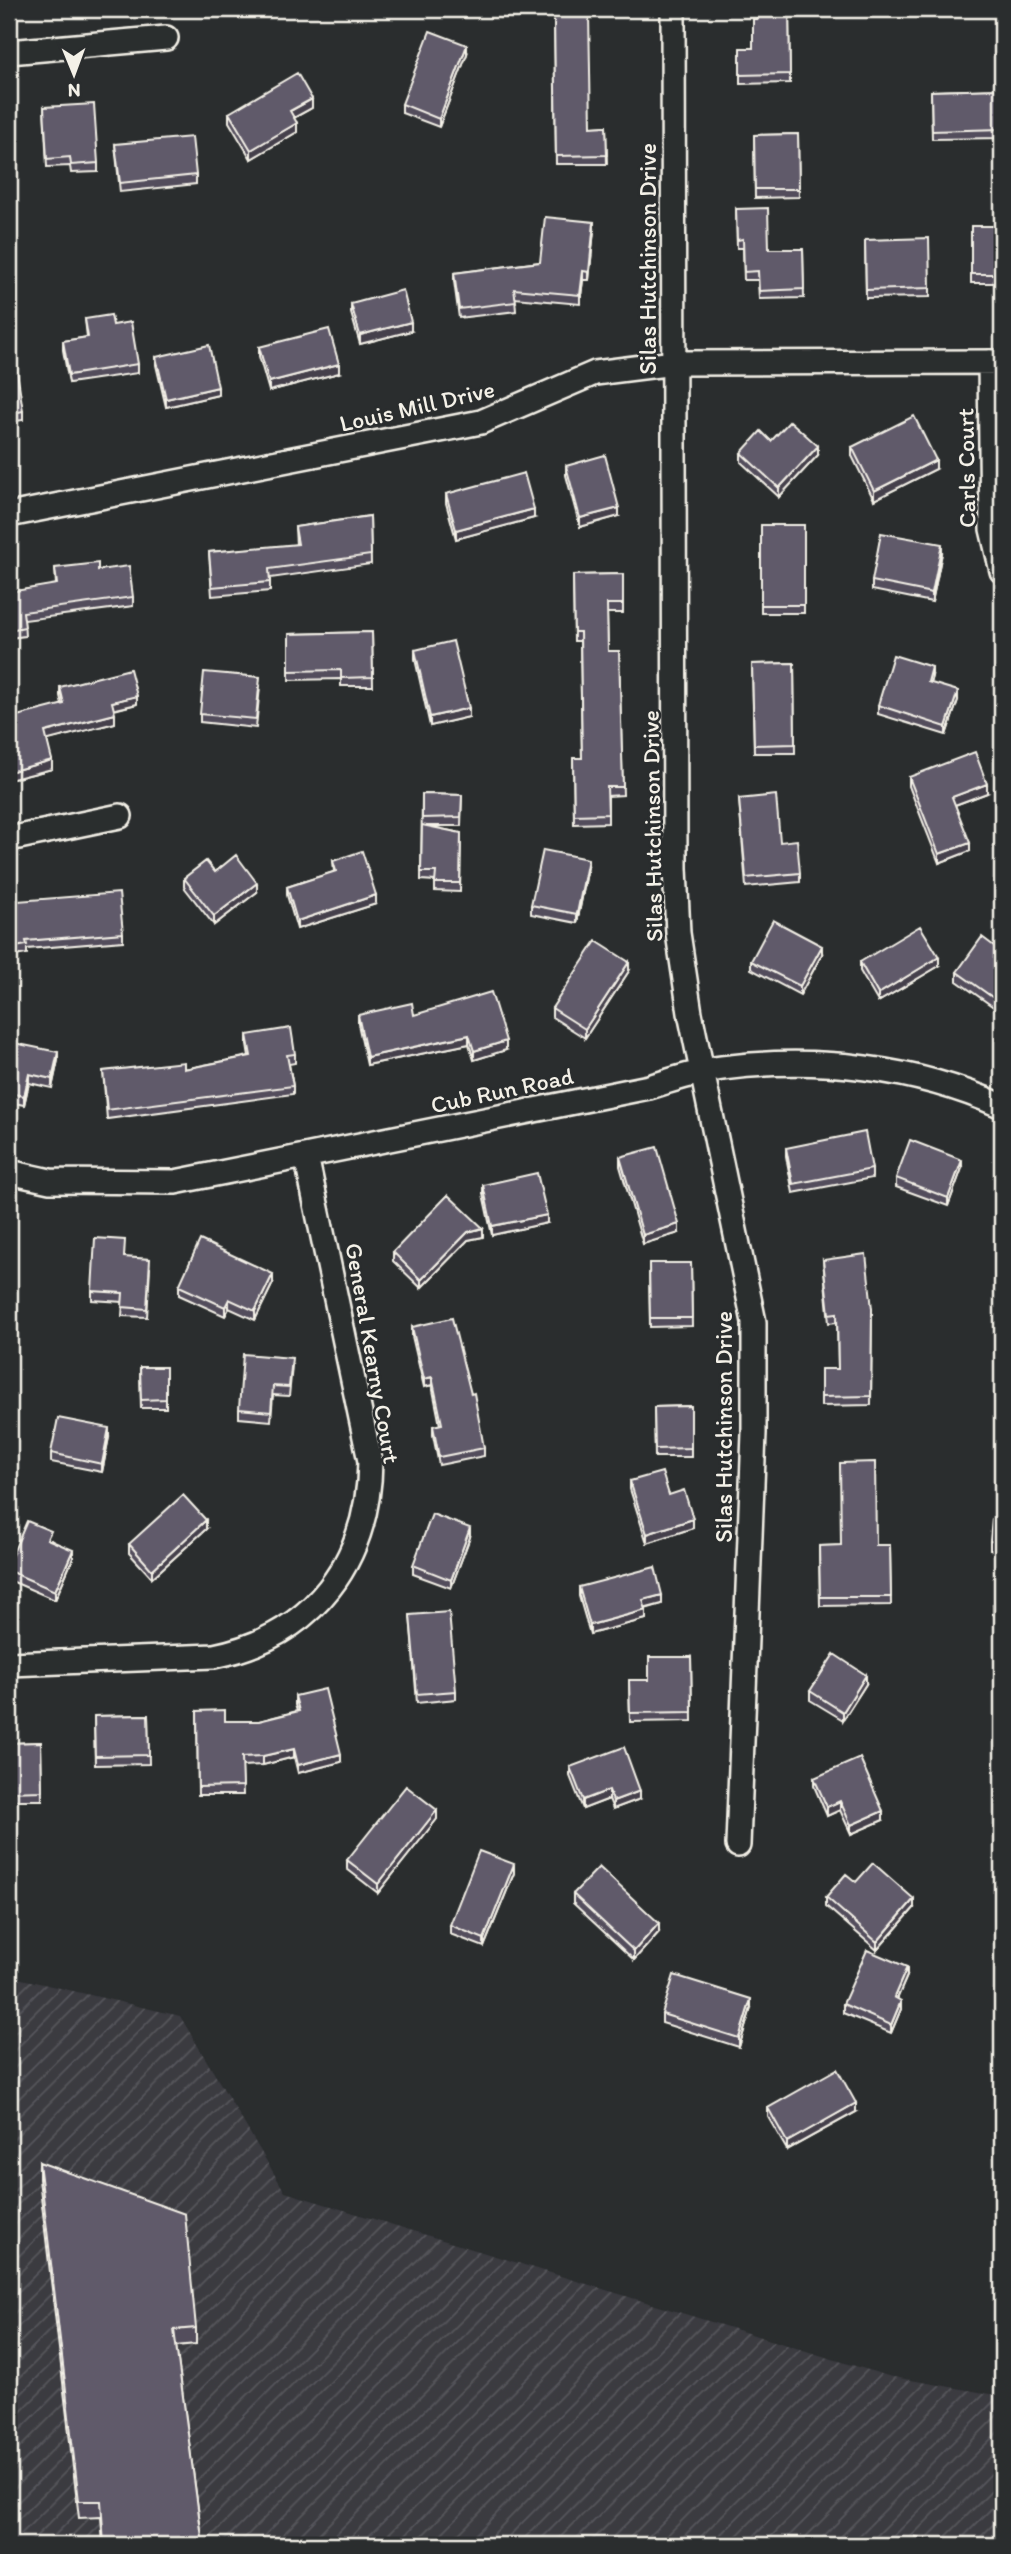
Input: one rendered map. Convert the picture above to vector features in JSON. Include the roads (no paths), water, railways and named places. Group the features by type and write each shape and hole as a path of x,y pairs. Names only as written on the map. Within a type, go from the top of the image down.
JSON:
{"street":[{"name":"Silas Hutchinson Drive","path":"673,9 675,868 678,933 702,1072 754,1322 754,1433 738,1845"},
{"path":"9,51 166,38"},
{"name":"Louis Mill Drive","path":"9,515 481,422 595,373 674,363 996,362"},
{"name":"Carls Court","path":"996,362 992,529 1002,571"},
{"path":"9,839 120,816"},
{"name":"Cub Run Road","path":"9,1172 50,1181 175,1182 649,1087 702,1072 782,1065 850,1065 902,1073 971,1091 1002,1105"},
{"name":"General Kearny Court","path":"9,1664 214,1656 234,1652 255,1645 302,1618 326,1593 342,1570 357,1539 367,1504 370,1461 306,1156"}]}
